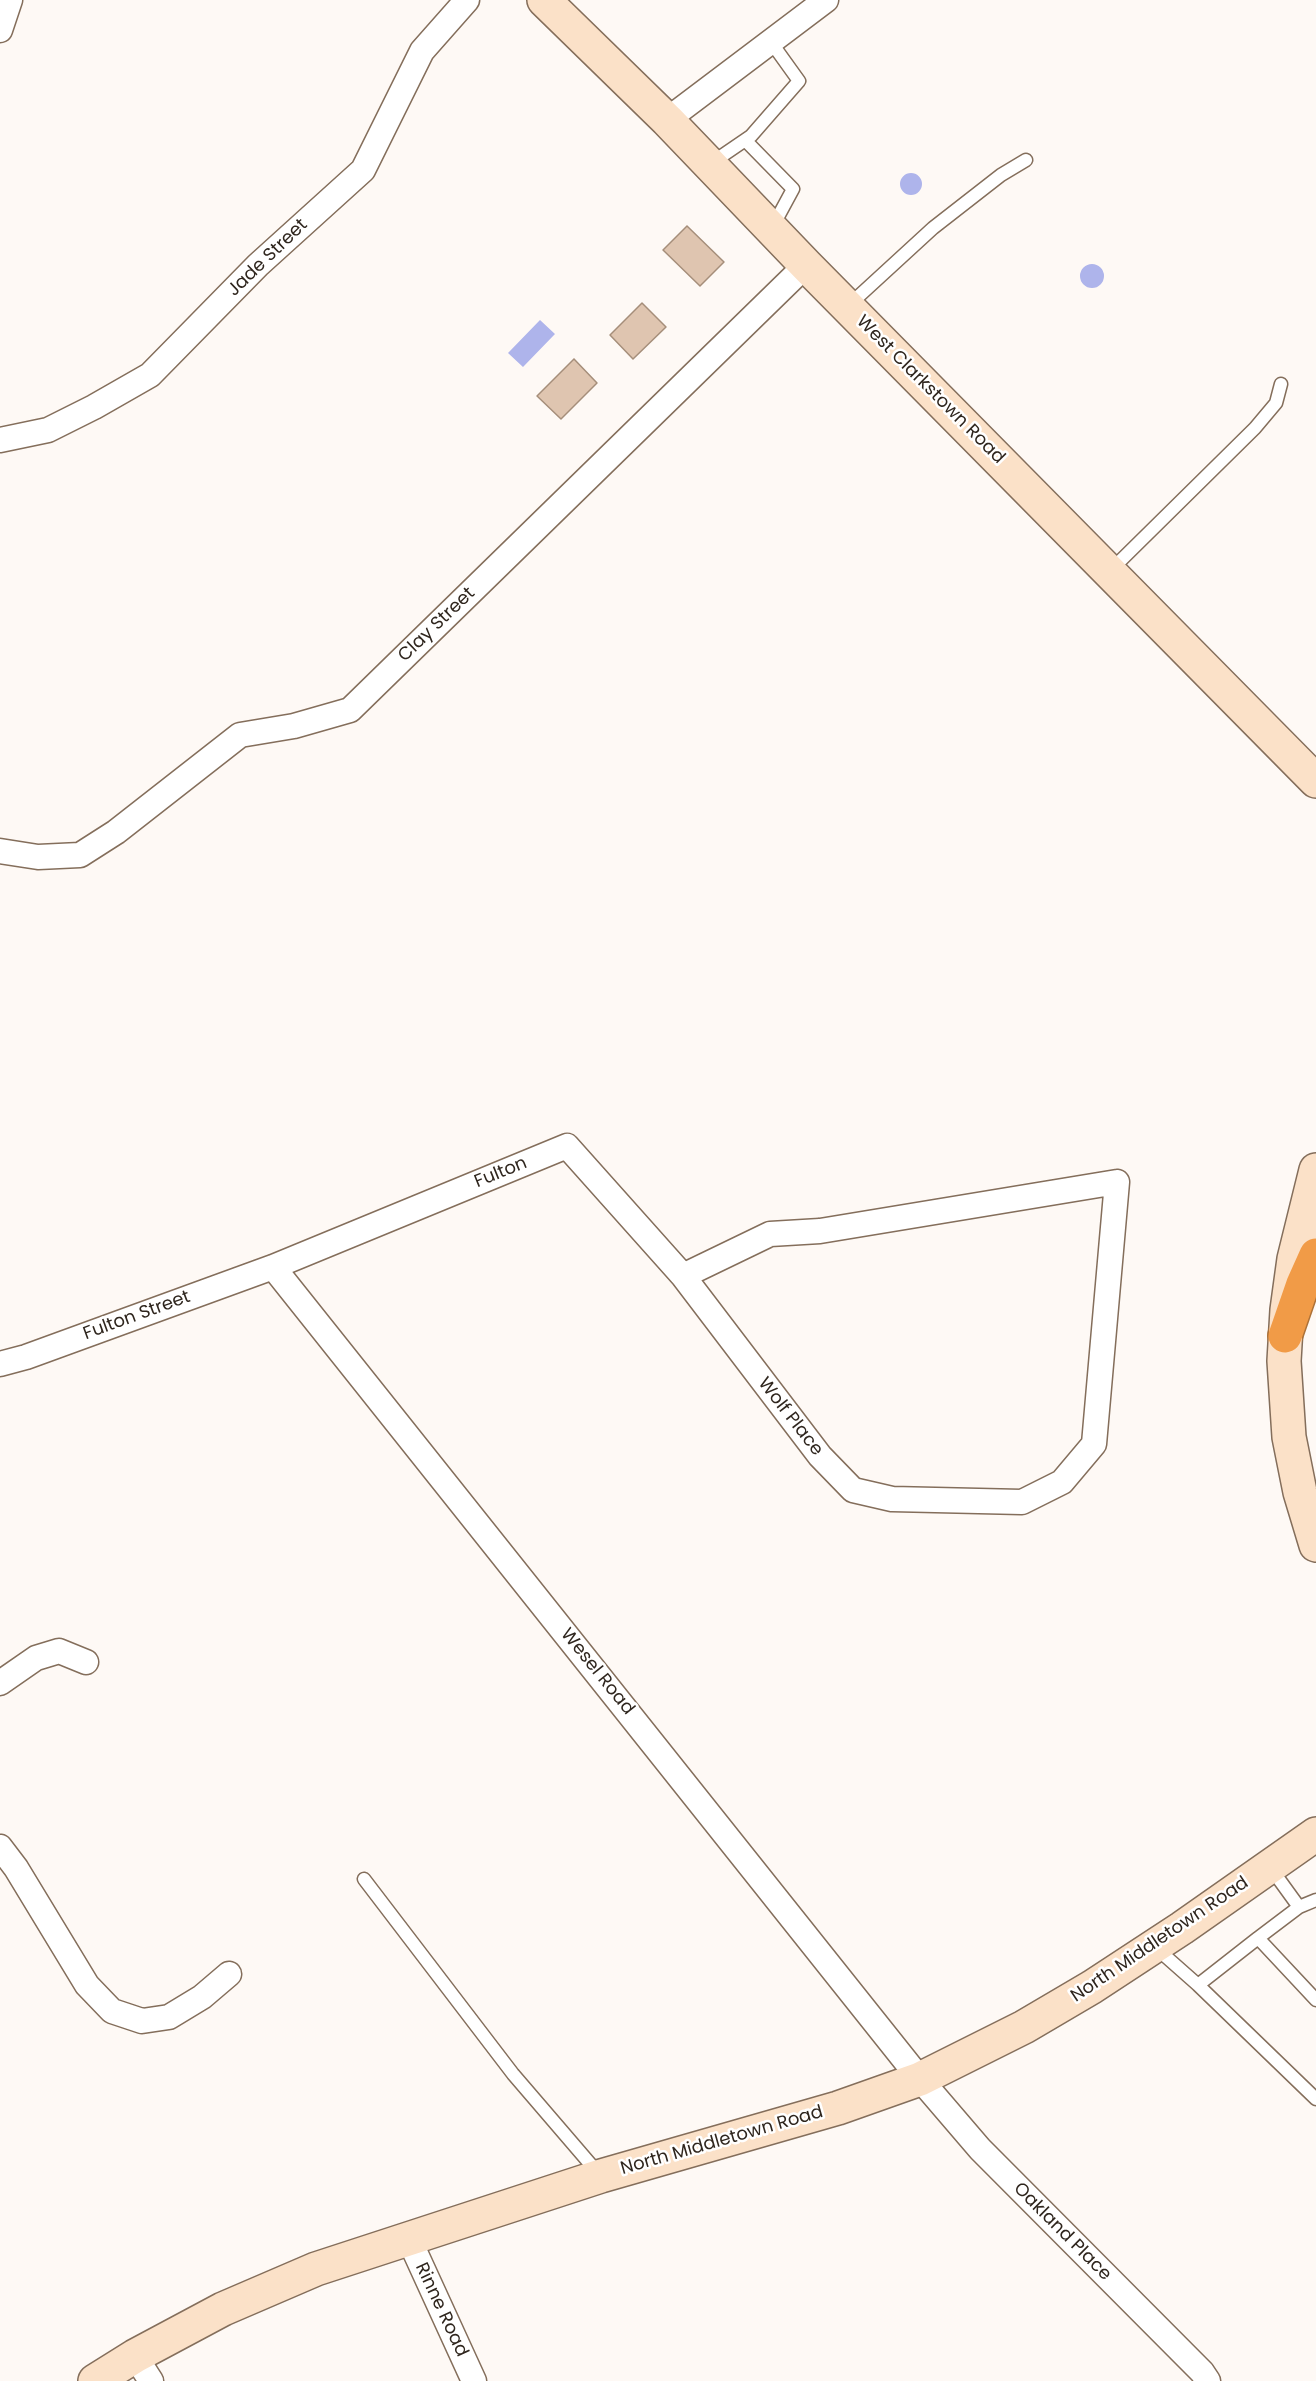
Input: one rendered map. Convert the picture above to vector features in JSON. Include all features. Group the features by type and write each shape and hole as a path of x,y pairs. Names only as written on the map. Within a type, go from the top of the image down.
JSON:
{"highway":[{"path":"1285,1336 1316,1255"}],"street":[{"path":"0,30 10,0"},
{"name":"Jade Street","path":"0,440 48,430 150,375 258,265 363,170 422,51 467,0"},
{"name":"West Clarkstown Road","path":"544,0 667,120 806,265 1313,773"},
{"path":"667,120 826,0"},
{"name":"Clay Street","path":"0,851 39,857 80,855 116,832 240,735 294,726 350,710 806,265"},
{"name":"Fulton","path":"273,1267 567,1146 683,1276"},
{"path":"1316,1170 1294,1259 1285,1336 1284,1384 1289,1437 1300,1492 1316,1545"},
{"name":"Wolf Place","path":"1118,1182 1094,1444 1062,1482 1022,1502 892,1499 853,1490 820,1456 683,1276 770,1234 820,1232 1118,1182"},
{"name":"Fulton Street","path":"0,1364 26,1357 273,1267"},
{"name":"Wesel Road","path":"273,1267 920,2079"},
{"path":"0,1683 36,1658 59,1651 86,1662"},
{"name":"North Middletown Road","path":"94,2381 143,2368 223,2309 316,2270 601,2176 838,2108 920,2079 1024,2027 1092,1987 1316,1834"},
{"path":"0,1847 16,1868 87,1985 112,2011 142,2021 169,2017 202,1997 229,1974"},
{"name":"Oakland Place","path":"920,2079 980,2149 1202,2372 1208,2381"},
{"name":"Rinne Road","path":"409,2239 474,2381"}],"lane":[{"path":"710,164 745,140 799,81 771,42"},
{"path":"745,140 793,189 772,229"},
{"path":"847,306 933,228 1001,175 1026,160"},
{"path":"1110,572 1255,428 1276,403 1281,384"},
{"path":"1269,1866 1299,1907"},
{"path":"364,1879 513,2074 601,2176"},
{"path":"1198,1985 1299,1907 1316,1900"},
{"path":"1258,1938 1316,2000"},
{"path":"1154,1946 1198,1985 1316,2099"}],"water":[{"path":"911,173 919,176 922,184 919,192 911,195 903,192 900,184 903,176"},
{"path":"1092,264 1100,268 1104,276 1100,284 1092,288 1084,284 1080,276 1084,268"},
{"path":"540,320 555,334 523,367 508,353"}],"building":[{"path":"687,226 724,262 700,286 663,250"},
{"path":"642,303 666,327 633,359 610,335"},
{"path":"574,359 597,383 561,419 537,396"}]}
